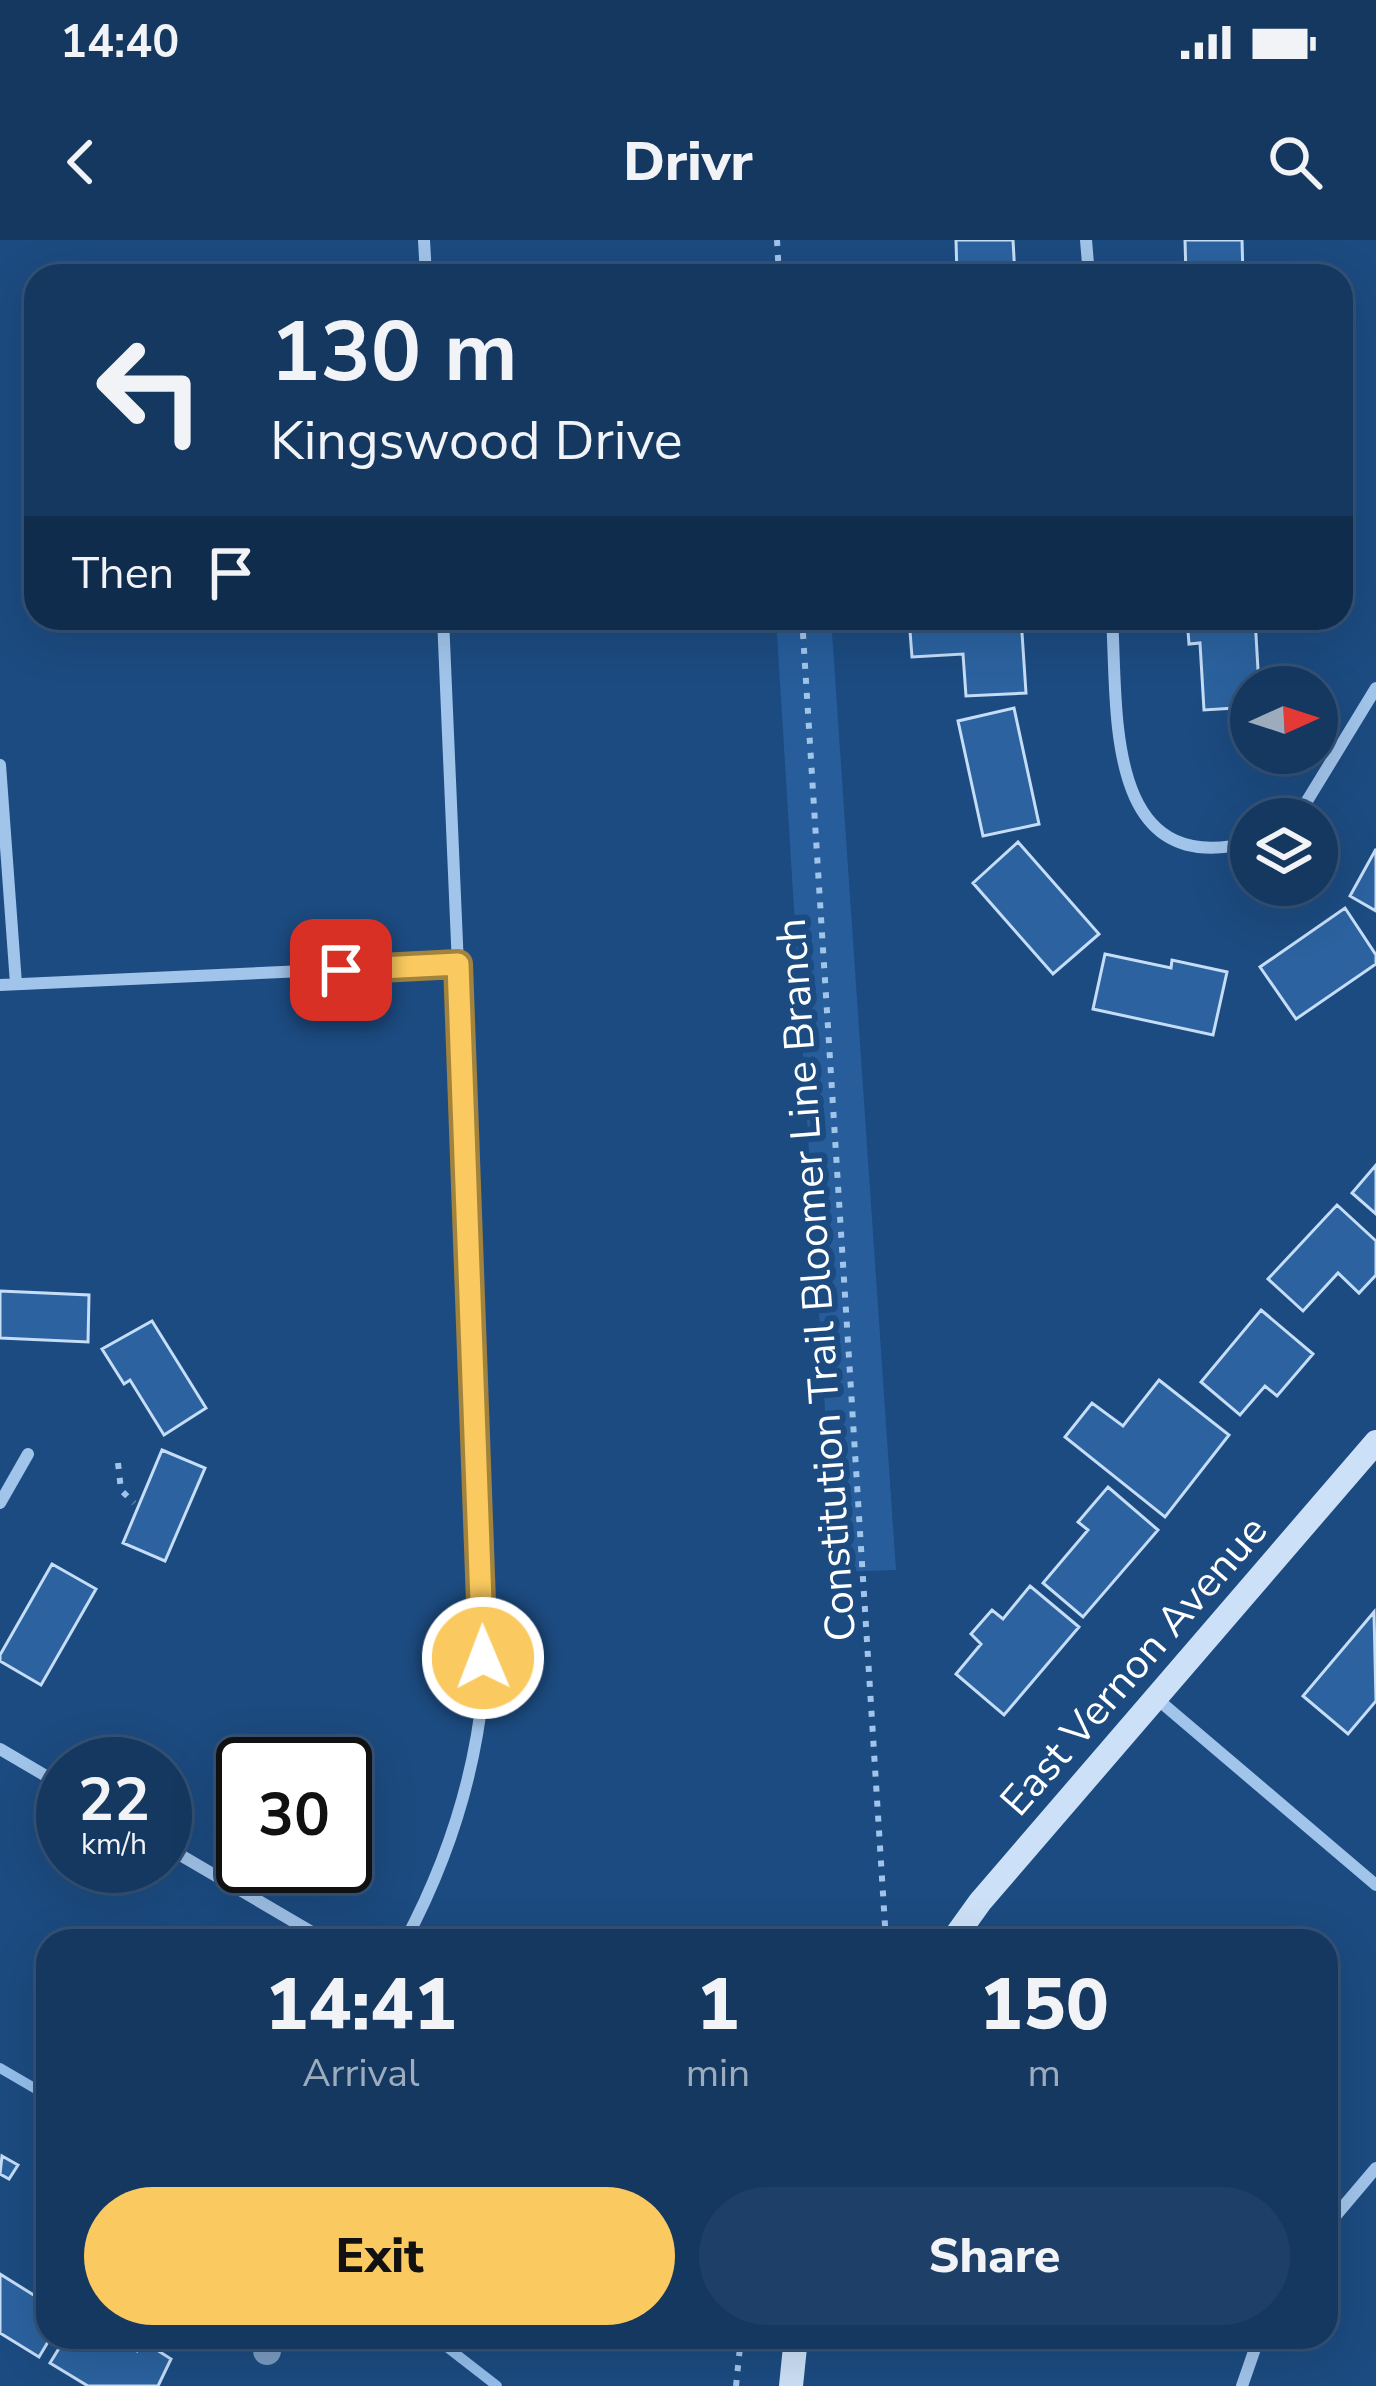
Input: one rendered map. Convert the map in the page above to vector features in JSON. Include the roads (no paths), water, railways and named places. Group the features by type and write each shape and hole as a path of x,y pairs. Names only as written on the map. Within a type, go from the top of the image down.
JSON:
{"main road":[{"name":"East Vernon Avenue","path":"961,1929 1376,1442"},
{"path":"791,2386 795,2349"}],"street":[{"path":"411,1929 436,1880 458,1819 476,1750 483,1691 476,1385 444,630"},
{"path":"1113,630 1122,762 1128,786 1152,823 1174,838 1208,848 1230,845"},
{"path":"1308,798 1376,688"},
{"path":"0,765 16,984"},
{"path":"0,986 458,964"},
{"path":"0,1503 28,1454"},
{"path":"1155,1697 1376,1885"},
{"path":"0,1749 36,1770"},
{"path":"192,1862 307,1929"},
{"path":"1338,2213 1376,2168"},
{"path":"1242,2386 1254,2349"}],"waterway":[{"path":"0,2068 36,2089"},
{"path":"449,2349 497,2386"}]}
